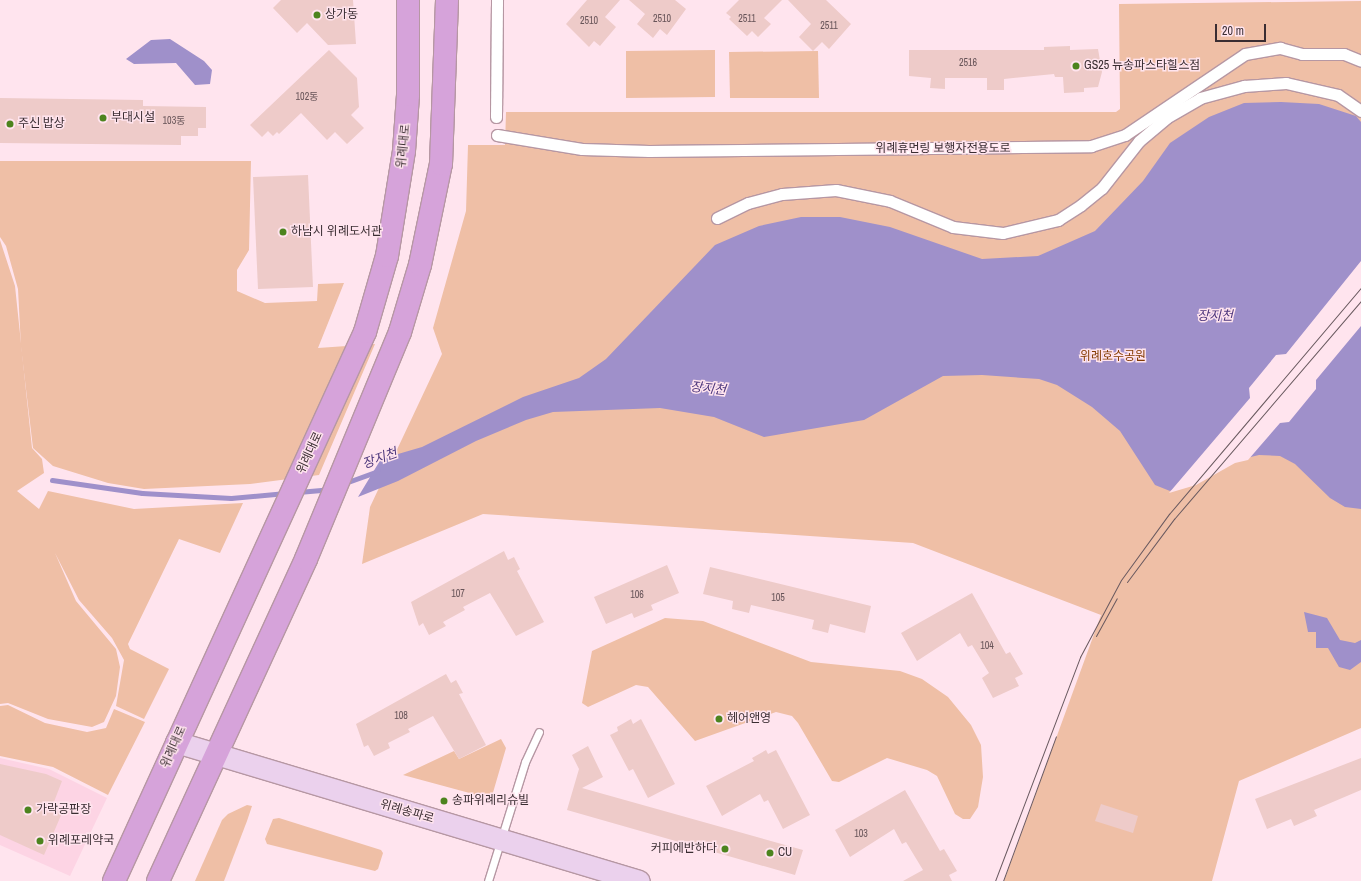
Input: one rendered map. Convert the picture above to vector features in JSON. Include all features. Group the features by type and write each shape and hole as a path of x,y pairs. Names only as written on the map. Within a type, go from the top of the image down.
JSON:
{"main road":[{"name":"위례대로","path":"114,881 176,742 365,332 387,256 404,151 408,95 408,0"},
{"path":"158,881 306,559 400,332 420,265 441,164 447,0"},
{"name":"위례송파로","path":"176,742 216,756 639,881"}],"street":[{"path":"496,118 497,0"},
{"name":"위례휴먼링 보행자전용도로","path":"497,135 582,149 649,151 1092,146 1125,135 1245,54 1280,48 1302,54 1344,54 1361,61"},
{"path":"717,218 748,203 782,194 836,190 890,201 954,227 1003,233 1058,220 1081,206 1102,188 1140,141 1166,118 1200,98 1244,86 1286,83 1338,95 1361,111"}],"lane":[{"path":"488,881 525,762 539,732"}],"shaded area":[{"path":"0,758 49,769 107,798 70,876 0,845"}],"green space":[{"name":"위례호수공원","path":"1361,1 1361,728 1239,781 1212,881 1004,881 1101,615 913,543 483,514 362,564 370,507 442,354 433,328 466,211 468,145 505,145 506,112 1116,112 1120,109 1119,4"},
{"path":"715,50 715,97 626,98 626,51"},
{"path":"818,51 819,98 730,98 729,52"},
{"path":"0,161 251,161 249,250 237,270 237,291 265,303 317,301 318,284 344,283 318,348 375,344 319,475 250,484 144,489 108,483 53,466 33,448 21,347 18,289 6,246 0,237"},
{"path":"0,240 15,286 32,448 42,459 44,473 17,491 39,509 48,491 134,509 243,503 220,553 179,539 128,644 130,649 169,669 144,719 116,706 124,660 112,638 79,600 55,553 76,601 116,649 120,667 116,696 104,722 92,727 48,719 8,703 0,704"},
{"path":"665,618 703,621 811,662 900,671 922,679 948,697 971,725 981,745 983,777 978,807 970,819 963,819 955,814 937,776 927,770 887,758 839,782 832,781 798,723 792,716 776,712 695,741 648,687 636,685 588,707 582,703 592,651"},
{"path":"8,705 45,723 87,732 106,728 114,709 145,722 108,795 53,767 0,756 0,706"},
{"path":"501,739 506,748 492,796 488,798 403,775 454,751 459,759"},
{"path":"247,805 252,806 224,881 195,881 222,820 228,814"},
{"path":"279,818 381,850 383,853 378,869 375,871 267,844 265,839 273,819"}],"water":[{"path":"170,39 204,61 212,70 210,84 195,85 176,63 134,64 126,59 151,40"},
{"name":"장지천","path":"1281,102 1319,104 1356,116 1361,122 1361,509 1345,507 1330,498 1295,464 1280,456 1259,455 1234,461 1170,491 1155,485 1120,431 1092,407 1057,385 1039,379 982,375 943,376 864,420 764,437 714,417 660,408 553,412 526,420 476,441 398,481 358,497 381,459 422,447 523,397 579,378 606,359 715,245 759,226 801,217 840,217 890,227 982,259 1038,256 1095,231 1143,181 1170,143 1209,117 1244,103"},
{"path":"1304,612 1327,618 1340,640 1355,643 1361,640 1361,662 1350,670 1339,667 1328,648 1316,648 1316,632 1308,632"}],"pier":[{"path":"1361,261 1361,326 1316,380 1316,389 1289,422 1280,423 1248,460 1235,463 1196,485 1169,493 1250,398 1249,388 1276,355 1286,354"}],"building":[{"name":"상가동","path":"281,0 353,0 356,44 328,45 307,23 297,33 273,8"},
{"path":"587,0 620,0 605,17 616,27 600,46 594,41 589,47 566,24"},
{"path":"629,0 675,0 686,9 667,35 660,29 653,38 637,24 645,14"},
{"path":"739,0 782,0 764,18 771,24 758,37 752,31 747,36 729,19 731,17 726,13"},
{"path":"788,0 826,0 851,24 829,49 822,42 813,51 799,37 811,24"},
{"path":"1070,46 1070,50 1098,49 1102,72 1098,87 1084,88 1084,92 1064,93 1063,77 1055,77 1054,74 1004,79 1004,90 987,90 987,78 945,78 945,89 930,88 931,78 909,76 909,50 1044,50 1044,47"},
{"path":"329,50 357,78 359,107 351,115 364,128 347,144 335,132 327,140 301,113 279,134 277,132 273,136 268,131 262,137 250,125"},
{"name":"부대시설","path":"0,98 143,100 143,106 206,107 206,128 198,128 198,136 181,136 181,145 0,143"},
{"name":"하남시 위례도서관","path":"308,175 313,287 258,289 253,177"},
{"path":"504,551 508,560 514,557 520,569 517,571 544,622 516,636 490,593 463,607 465,610 443,622 446,626 429,635 423,623 419,626 411,602"},
{"path":"667,565 679,593 651,605 653,610 634,618 632,613 606,624 594,597"},
{"path":"710,567 871,606 865,633 830,624 828,633 812,629 814,620 751,605 749,613 732,609 733,601 703,594"},
{"path":"972,593 1006,654 1010,652 1023,674 1015,678 1019,686 993,698 982,678 989,673 972,645 968,647 960,633 917,661 901,633"},
{"path":"446,674 451,683 456,680 463,693 459,694 486,745 459,759 433,716 408,729 410,732 388,743 390,748 374,756 368,745 364,747 356,724"},
{"path":"631,719 633,724 641,719 675,784 648,798 633,769 629,771 610,735 618,731 617,727"},
{"path":"588,746 603,777 582,788 803,850 795,875 567,810 579,769 572,755"},
{"path":"766,750 768,754 776,750 810,815 783,829 768,800 764,802 760,794 722,816 706,786 754,761 752,758"},
{"path":"1361,758 1361,790 1314,810 1317,816 1294,826 1291,819 1267,829 1255,799"},
{"name":"가락공판장","path":"0,764 46,774 62,781 52,807 62,813 44,855 0,835"},
{"path":"905,790 940,851 944,849 957,871 949,875 952,881 903,881 923,870 906,842 902,844 894,829 850,857 835,830"},
{"path":"1101,804 1138,816 1133,833 1095,821"}],"waterway":[{"name":"장지천","path":"345,483 378,471"},
{"name":"장지천","path":"52,480 142,493 231,498 286,493"},
{"name":"장지천","path":"298,492 330,489"}],"tram line":[{"path":"995,881 1080,657 1121,580 1169,514 1361,288"},
{"path":"1127,582 1174,519 1361,301"},
{"path":"1096,636 1117,598"},
{"path":"1003,881 1056,736"}],"place":[{"name":"상가동","path":"317,15"},
{"name":"GS25 뉴송파스타힐스점","path":"1076,66"},
{"name":"부대시설","path":"103,118"},
{"name":"주신 밥상","path":"10,124"},
{"name":"하남시 위례도서관","path":"283,232"},
{"name":"헤어앤영","path":"719,719"},
{"name":"송파위례리슈빌","path":"444,801"},
{"name":"가락공판장","path":"28,810"},
{"name":"위례포레약국","path":"40,841"},
{"name":"커피에반하다","path":"725,849"},
{"name":"CU","path":"770,853"}]}
